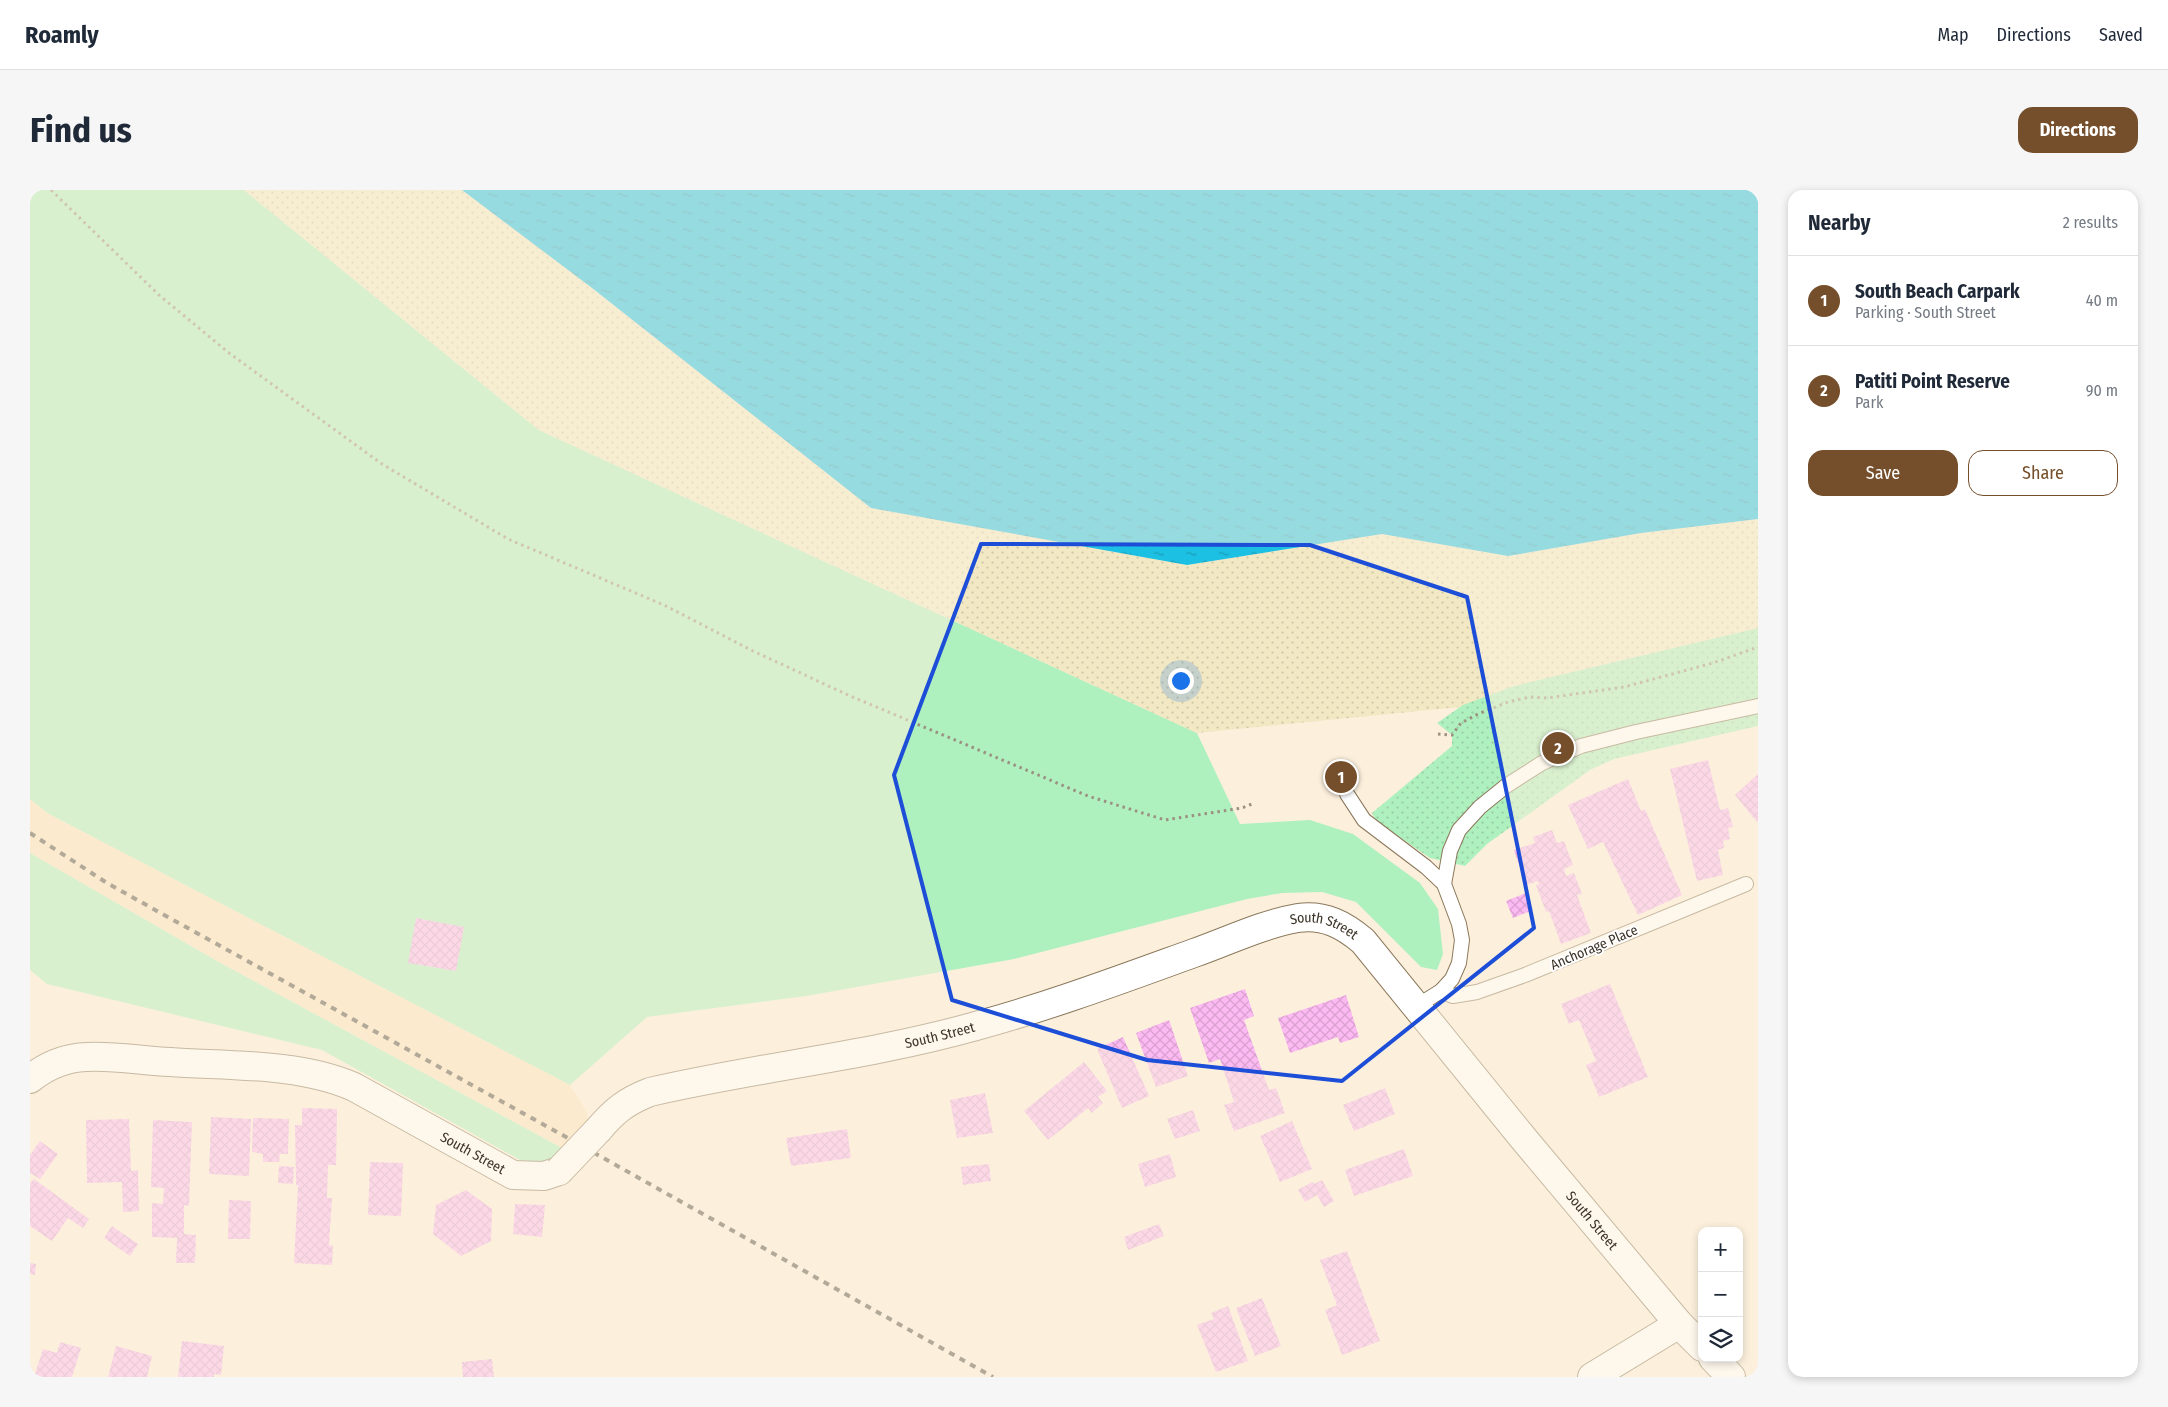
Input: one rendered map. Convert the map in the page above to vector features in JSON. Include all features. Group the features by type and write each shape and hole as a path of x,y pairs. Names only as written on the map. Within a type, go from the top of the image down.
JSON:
{"street":[{"name":"South Street","path":"30,1079 45,1067 86,1057 283,1070 316,1074 354,1087 513,1174 544,1176 559,1171 615,1110 633,1098 650,1092 846,1055 976,1027 1065,1000 1262,929 1298,918 1316,918 1334,921 1349,929 1363,941 1523,1138 1679,1324 1698,1343"},
{"path":"1592,1377 1679,1324"},
{"path":"1717,1362 1731,1377"}],"lane":[{"path":"1444,884 1450,851 1460,830 1480,807 1506,786 1542,763 1581,746 1636,732 1758,706"},
{"path":"1347,794 1364,820 1426,867 1444,884 1459,924 1462,940 1460,963 1452,979 1441,990 1417,1006"},
{"name":"Anchorage Place","path":"1441,990 1453,996 1464,996 1493,987 1535,972 1746,884"}],"path":[{"path":"51,190 159,295 229,353 382,464 508,539 664,605 753,651 848,695 1088,796 1165,820 1242,808 1252,804"},
{"path":"1438,734 1452,735 1461,724 1478,714 1508,702 1530,697 1547,698 1624,687 1713,663 1758,647"}],"highlighted area":[{"path":"981,544 1310,545 1467,597 1534,928 1342,1081 1147,1060 952,1000 894,775"}],"shaded area":[{"path":"30,799 49,814 570,1085 587,1112 588,1123 564,1149 217,961 30,853"}],"green space":[{"path":"30,190 244,190 539,430 1197,733 1240,824 1310,820 1353,834 1420,883 1438,909 1443,954 1437,970 1421,967 1356,902 1322,892 1282,893 1247,899 1014,959 806,996 647,1017 570,1085 49,814 30,799"},
{"path":"1758,628 1758,726 1614,759 1590,770 1487,844 1465,866 1430,858 1376,821 1372,813 1452,746 1452,735 1437,723 1463,705 1514,686"},
{"path":"30,853 217,961 564,1149 551,1163 520,1160 322,1050 47,984 30,970"}],"sand":[{"path":"244,190 462,190 571,272 871,508 1187,565 1382,534 1508,556 1641,533 1758,519 1758,628 1514,686 1460,707 1197,733 539,430"}],"water":[{"path":"462,190 1758,190 1758,519 1641,533 1508,556 1382,534 1187,565 871,508 592,288"}],"building":[{"path":"1708,760 1720,810 1728,808 1733,827 1728,828 1730,839 1723,841 1724,848 1718,850 1723,875 1697,881 1670,769"},
{"path":"1758,774 1758,821 1757,822 1735,795"},
{"path":"1628,779 1641,811 1645,809 1682,895 1638,915 1603,842 1588,849 1568,805"},
{"path":"1552,830 1557,843 1564,841 1573,865 1564,869 1566,876 1574,873 1582,894 1577,895 1591,933 1561,944 1549,911 1546,912 1536,885 1539,884 1538,881 1526,885 1514,850 1535,843 1533,837"},
{"path":"1526,893 1533,910 1513,918 1506,901"},
{"path":"416,918 464,927 456,971 408,963"},
{"path":"1610,984 1648,1077 1599,1097 1586,1065 1596,1061 1579,1020 1569,1024 1561,1004"},
{"path":"1245,989 1254,1016 1244,1020 1269,1090 1276,1088 1285,1113 1234,1131 1224,1105 1234,1102 1220,1059 1209,1063 1190,1008"},
{"path":"1346,995 1359,1037 1340,1043 1338,1037 1290,1053 1278,1018"},
{"path":"1169,1020 1188,1076 1156,1087 1136,1033"},
{"path":"1123,1037 1149,1096 1122,1108 1097,1049"},
{"path":"1084,1062 1107,1091 1098,1097 1103,1103 1092,1113 1088,1108 1048,1140 1024,1111"},
{"path":"1385,1088 1395,1114 1354,1131 1343,1105"},
{"path":"985,1093 993,1133 957,1138 950,1100"},
{"path":"302,1108 337,1109 336,1165 328,1165 327,1198 332,1198 329,1245 333,1246 332,1265 294,1263 298,1185 296,1185 295,1125 302,1125"},
{"path":"1193,1110 1200,1131 1175,1139 1167,1119"},
{"path":"211,1117 251,1119 249,1176 209,1174"},
{"path":"253,1118 289,1119 288,1154 280,1154 279,1162 263,1162 263,1154 252,1152"},
{"path":"129,1119 131,1171 138,1170 139,1211 123,1212 122,1182 87,1183 86,1120"},
{"path":"153,1120 192,1122 189,1206 184,1205 184,1234 196,1235 195,1263 176,1263 177,1238 152,1237 152,1203 163,1204 164,1188 151,1187"},
{"path":"1292,1121 1312,1169 1280,1182 1260,1136"},
{"path":"847,1129 851,1158 791,1166 786,1138"},
{"path":"40,1141 58,1154 40,1179 30,1173 30,1155"},
{"path":"1404,1149 1413,1176 1354,1196 1345,1170"},
{"path":"1170,1154 1176,1177 1145,1187 1138,1164"},
{"path":"370,1162 403,1163 401,1216 368,1215"},
{"path":"989,1164 991,1181 963,1185 961,1167"},
{"path":"279,1166 294,1167 293,1184 278,1183"},
{"path":"34,1179 89,1219 83,1228 68,1218 52,1241 30,1226 30,1183"},
{"path":"1322,1180 1334,1201 1324,1207 1317,1195 1305,1202 1298,1190 1312,1182 1314,1184"},
{"path":"466,1190 492,1209 491,1241 461,1256 433,1234 436,1205"},
{"path":"229,1200 251,1201 250,1239 228,1239"},
{"path":"515,1204 545,1205 542,1237 513,1234"},
{"path":"1159,1224 1164,1236 1128,1250 1124,1237"},
{"path":"112,1226 138,1244 130,1256 104,1238"},
{"path":"1347,1251 1380,1341 1342,1355 1325,1310 1337,1305 1320,1260"},
{"path":"30,1263 36,1264 35,1275 30,1274"},
{"path":"1262,1298 1281,1346 1255,1356 1236,1308"},
{"path":"1228,1306 1248,1361 1216,1372 1197,1325 1214,1319 1211,1313"},
{"path":"182,1341 224,1346 221,1375 214,1374 214,1377 178,1377"},
{"path":"60,1342 81,1348 72,1377 34,1377 43,1349 57,1353"},
{"path":"116,1346 152,1356 147,1377 108,1377"},
{"path":"492,1359 494,1377 463,1377 462,1362"}],"railway":[{"path":"30,833 107,883 566,1137 993,1377"}],"place":[{"name":"Patiti Point Reserve","path":"1558,748"},
{"name":"South Beach Carpark","path":"1341,777"}]}
